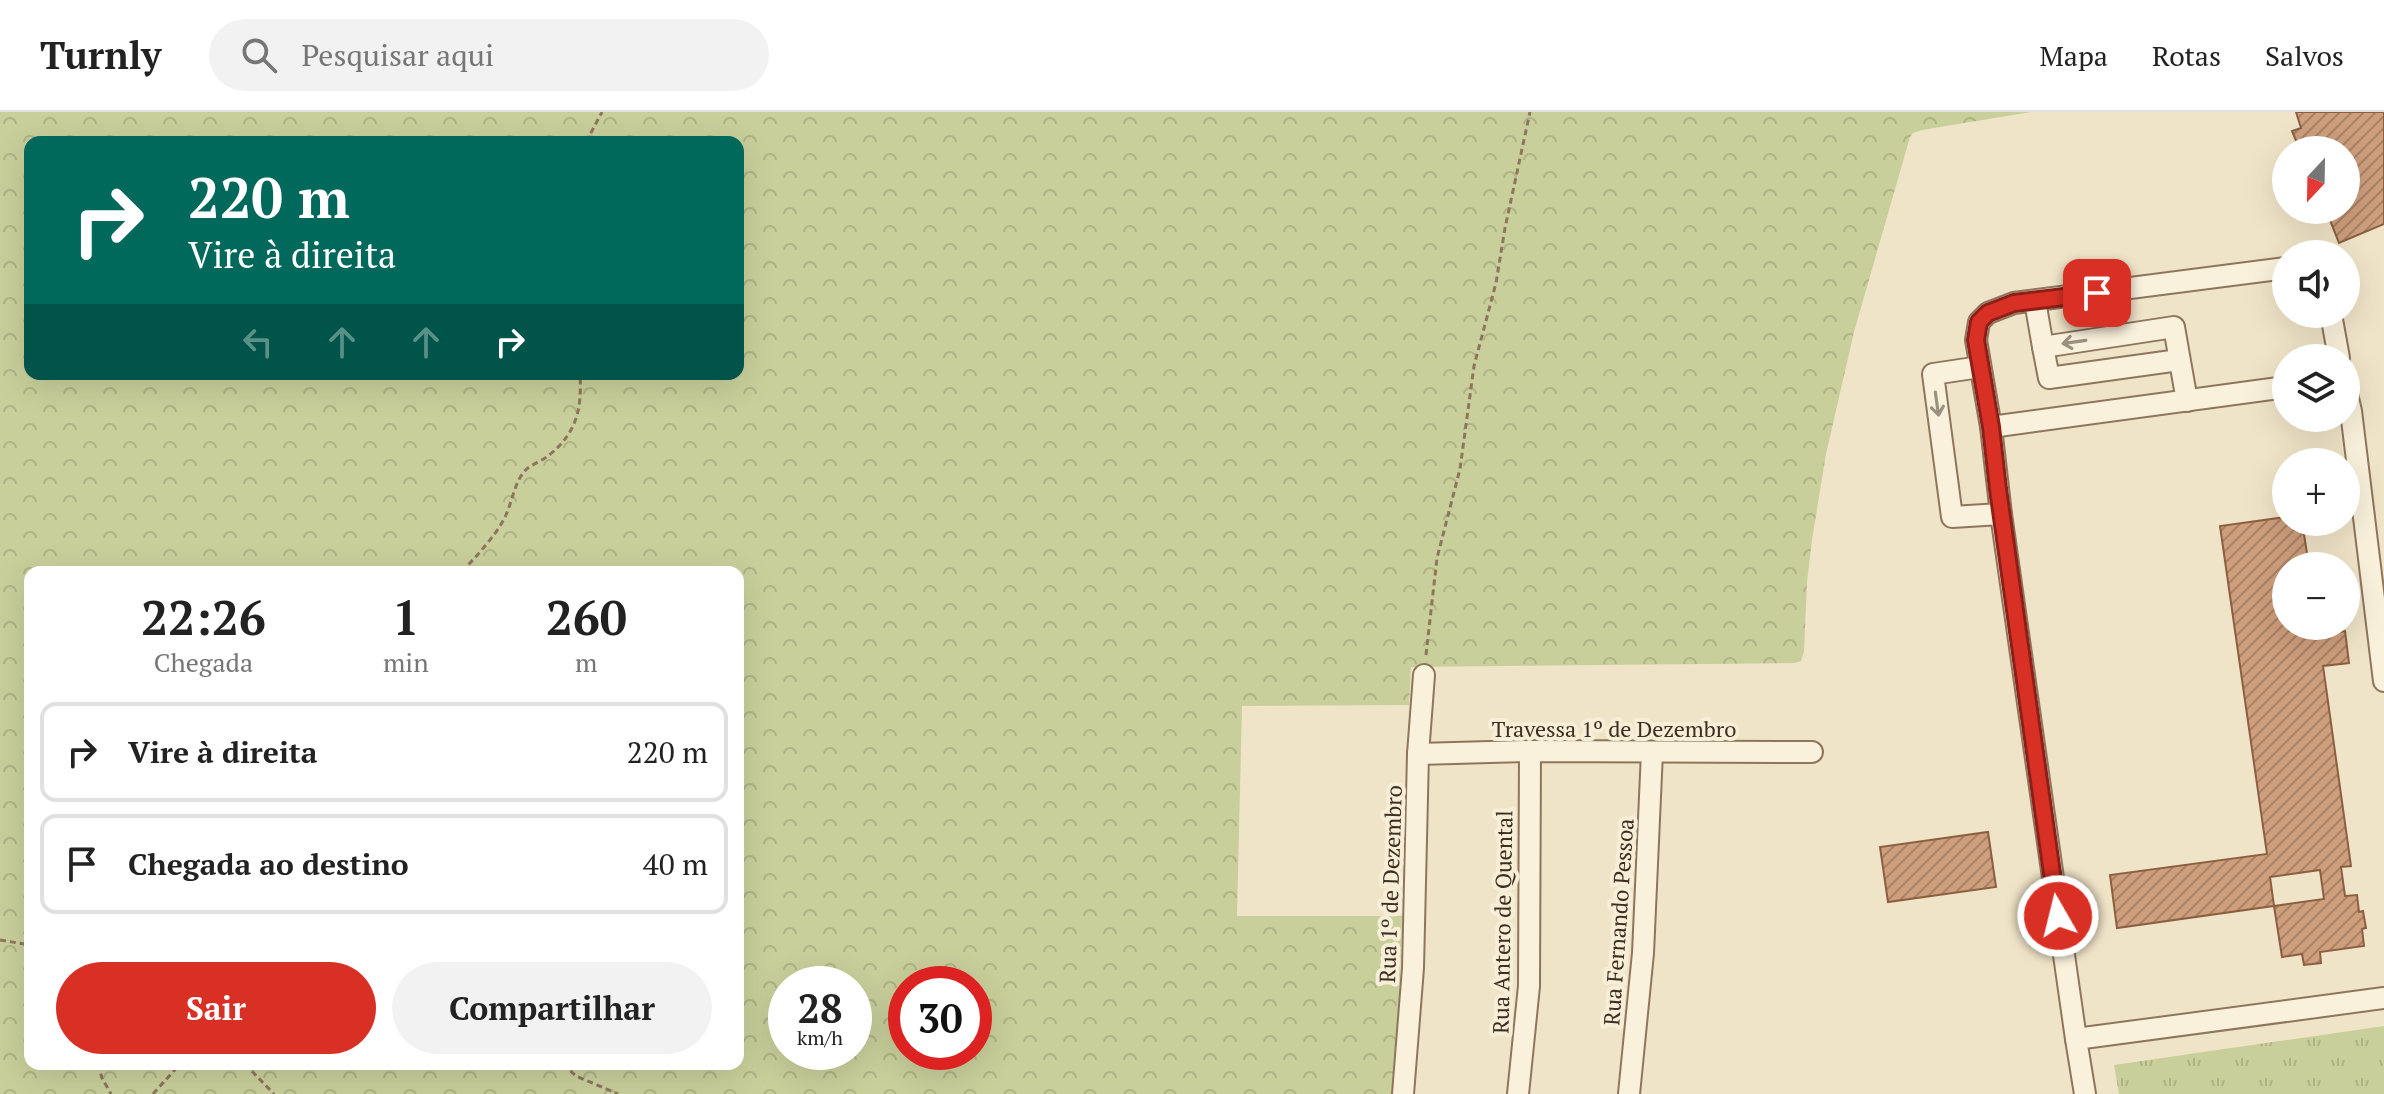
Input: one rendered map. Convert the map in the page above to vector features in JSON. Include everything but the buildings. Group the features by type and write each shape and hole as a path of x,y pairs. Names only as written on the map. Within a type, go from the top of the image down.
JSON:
{"street":[{"path":"2085,1094 1976,340 1979,322 1988,313 2014,303 2272,270"},
{"path":"2035,301 2049,378 2179,360"},
{"path":"2043,347 2174,327 2187,401"},
{"path":"1980,367 1933,374 1952,517 2001,514"},
{"path":"1991,427 2272,389"},
{"path":"2354,432 2384,681"},
{"name":"Rua 1º de Dezembro","path":"1403,1094 1413,968 1418,754 1424,675"},
{"name":"Travessa 1º de Dezembro","path":"1418,754 1530,751 1812,752"},
{"name":"Rua Antero de Quental","path":"1518,1094 1529,986 1530,751"},
{"name":"Rua Fernando Pessoa","path":"1629,1094 1643,953 1652,752"},
{"path":"2076,1039 2384,998"}],"path":[{"path":"589,136 602,112"},
{"path":"1424,675 1437,558 1460,469 1474,366 1496,283 1530,112"},
{"path":"467,566 505,517 512,492 525,470 549,455 580,414 580,380"},
{"path":"0,940 24,944"},
{"path":"100,1070 111,1094"},
{"path":"153,1094 175,1070"},
{"path":"251,1070 274,1094"},
{"path":"570,1070 576,1076 618,1094"}],"green space":[{"path":"0,112 2031,112 1922,130 1910,137 1854,332 1826,454 1812,540 1801,661 1411,667 1409,705 1242,706 1237,916 1402,916 1396,1094 0,1094"},
{"path":"2384,1026 2384,1094 2119,1094 2114,1065"}],"route":[{"path":"2058,916 1991,427 1976,340 1979,322 1988,313 2014,303 2097,293"}]}
